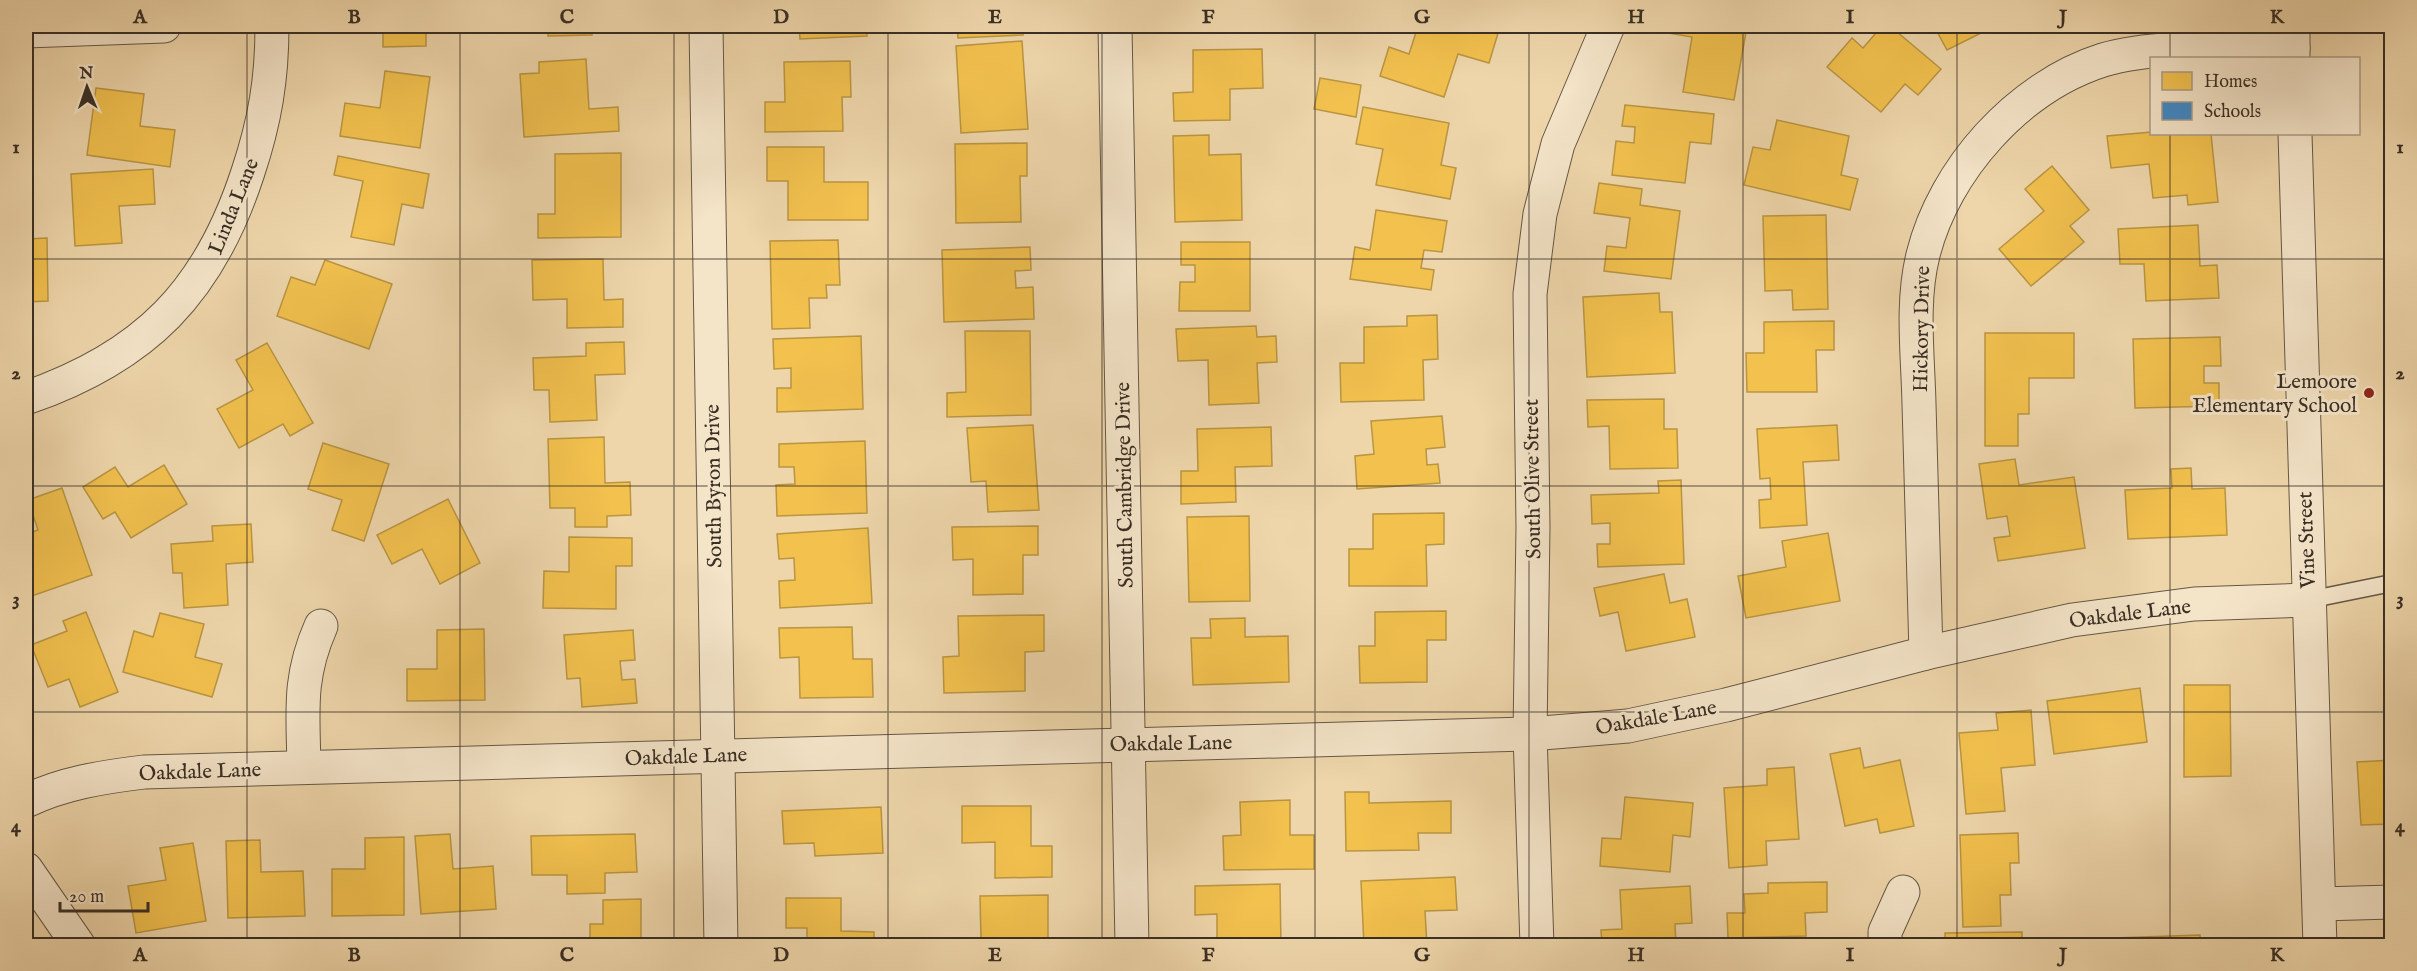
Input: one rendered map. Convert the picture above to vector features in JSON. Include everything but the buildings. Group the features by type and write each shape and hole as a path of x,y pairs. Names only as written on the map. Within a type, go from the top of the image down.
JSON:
{"street":[{"path":"26,31 164,26"},
{"name":"Linda Lane","path":"26,398 60,386 122,353 178,305 210,263 236,212 260,137 272,72 272,26"},
{"name":"South Byron Drive","path":"706,26 721,945"},
{"name":"South Cambridge Drive","path":"1114,26 1132,945"},
{"name":"South Olive Street","path":"1536,945 1530,734 1533,526 1530,294 1540,214 1558,144 1608,26"},
{"name":"Hickory Drive","path":"1926,653 1917,316 1923,256 1944,197 1971,155 2025,102 2068,76 2104,60 2168,50 2293,44"},
{"name":"Vine Street","path":"2295,135 2320,945"},
{"name":"Oakdale Lane","path":"26,801 43,792 91,779 144,772 717,754 1530,734 1628,726 1726,705 1926,653 2072,620 2194,604 2308,600"},
{"path":"304,766 303,679 310,651 321,626"},
{"path":"26,869 80,945"},
{"path":"1885,945 1885,932 1903,892"},
{"path":"2320,904 2391,902"}],"lane":[{"path":"2308,600 2391,583"}],"place":[{"name":"Lemoore Elementary School","path":"2369,393"}]}
